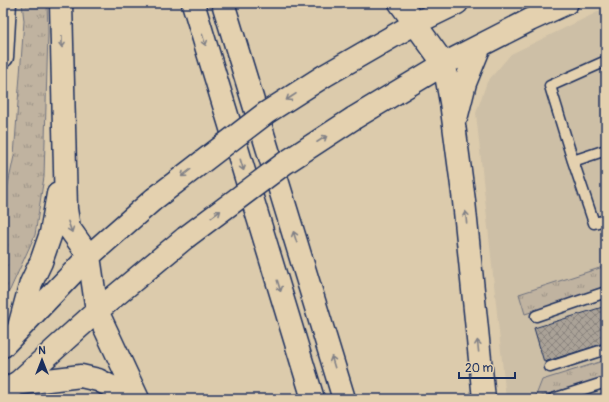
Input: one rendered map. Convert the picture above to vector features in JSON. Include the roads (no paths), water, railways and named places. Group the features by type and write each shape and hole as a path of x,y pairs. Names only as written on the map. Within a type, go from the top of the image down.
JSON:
{"main road":[{"path":"62,3 64,151 66,209 69,228 89,256 97,311 138,399"},
{"path":"193,3 313,399"},
{"path":"223,3 344,399"},
{"path":"400,3 444,64 451,102 464,201 484,399"},
{"path":"3,346 89,256 154,199 266,113 324,76 416,24 457,3"},
{"path":"9,390 97,311 184,238 285,163 354,118 444,64 567,3"},
{"path":"454,126 465,83 480,46"},
{"path":"20,327 31,283 41,262 51,234 64,151"},
{"path":"9,390 81,376 98,380 132,399"}],"street":[{"path":"3,57 6,3"}],"lane":[{"path":"606,61 550,86 594,223 606,220"},
{"path":"573,161 606,150"},
{"path":"536,316 606,292"},
{"path":"550,367 606,349"},
{"path":"553,399 606,382"}]}
